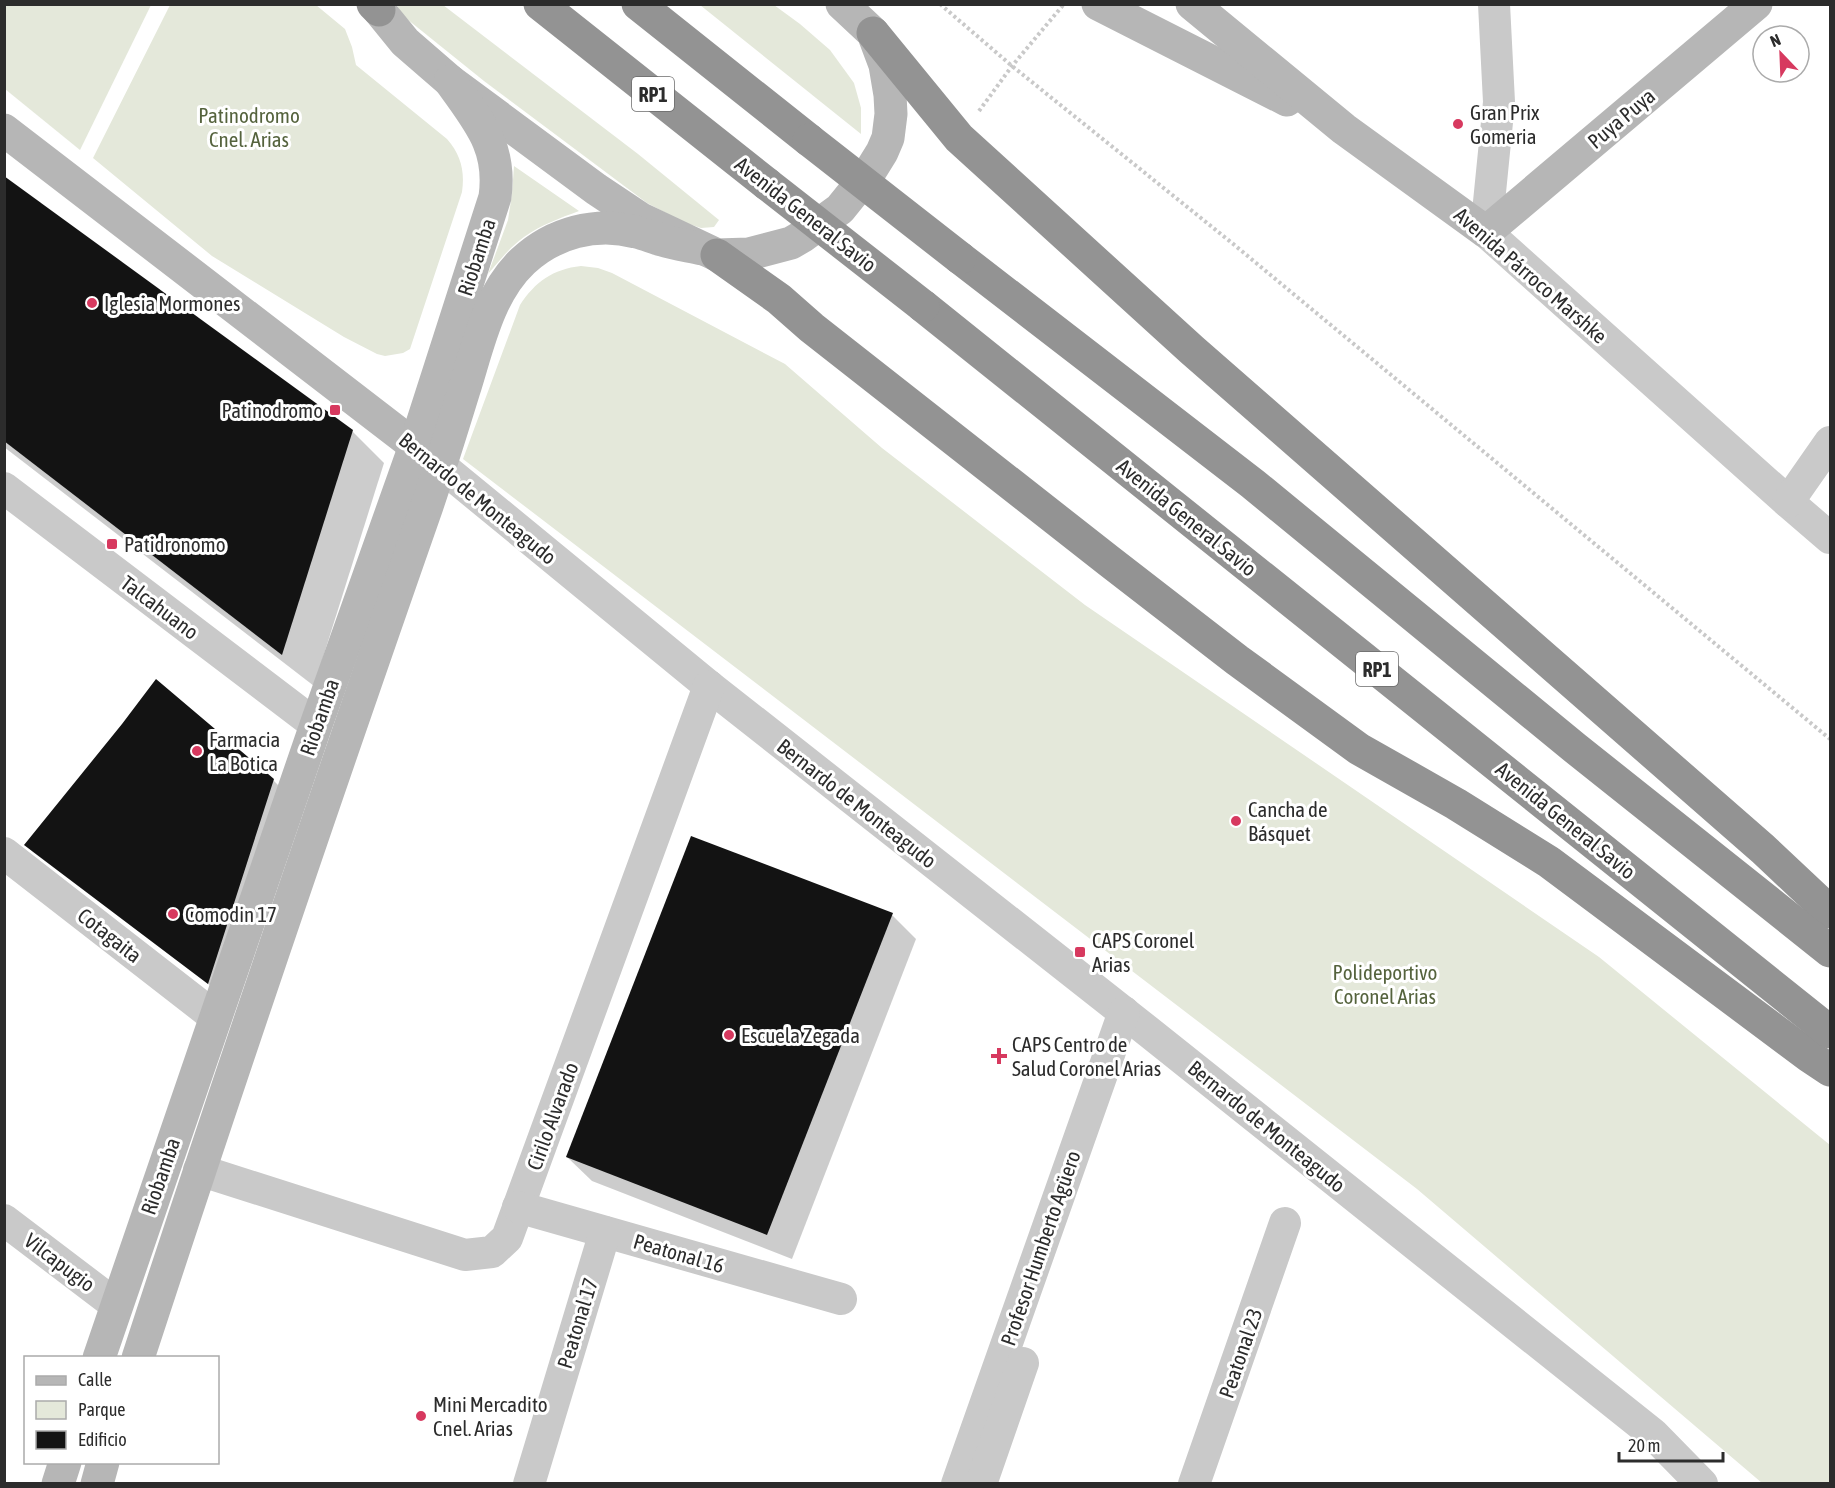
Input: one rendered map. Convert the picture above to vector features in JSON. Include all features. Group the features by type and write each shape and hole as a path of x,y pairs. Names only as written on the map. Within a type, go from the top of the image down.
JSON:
{"highway":[{"name":"Avenida General Savio","path":"540,4 923,306 1830,1032"},
{"path":"638,4 960,258 1253,484 1575,748 1830,951"},
{"path":"873,33 959,138 1192,350 1754,841 1830,912"},
{"path":"710,252 779,299 812,328 1155,597 1359,749 1456,804 1549,862 1830,1070"}],"main road":[{"path":"1098,4 1344,129"},
{"name":"Avenida Párroco Marshke","path":"1192,4 1344,129 1486,232"},
{"name":"Puya Puya","path":"1486,232 1756,4"},
{"path":"376,6 405,42 450,81 596,189 641,219 710,252"},
{"path":"844,6 873,33"},
{"name":"Riobamba","path":"139,1356 199,1170 441,466 484,325 506,279 525,259 546,244 565,235 601,228 636,231 666,242 710,252 749,254 791,243 840,210 869,174 885,145 891,114 890,95 885,65 873,33"},
{"name":"Riobamba","path":"100,1356 316,725 415,446 495,197 497,167 493,151 480,123 450,81"},
{"name":"Bernardo de Monteagudo","path":"4,130 441,466"},
{"path":"58,1484 64,1464"},
{"path":"97,1484 103,1464"}],"street":[{"path":"1486,232 1499,102 1494,4"},
{"name":"Avenida Párroco Marshke","path":"1486,232 1830,538"},
{"path":"1788,502 1830,441"},
{"name":"Bernardo de Monteagudo","path":"441,466 709,686 1653,1434 1702,1484"},
{"name":"Talcahuano","path":"4,488 316,725"},
{"name":"Cirilo Alvarado","path":"199,1170 465,1256 492,1252 507,1238 709,686"},
{"name":"Cotagaita","path":"4,853 215,1017"},
{"name":"Profesor Humberto Agüero","path":"957,1484 1132,1019"},
{"name":"Profesor Humberto Agüero","path":"981,1484 1132,1019"},
{"name":"Peatonal 16","path":"518,1207 841,1299"},
{"name":"Vilcapugio","path":"4,1220 116,1305"},
{"name":"Peatonal 23","path":"1194,1484 1285,1223"},
{"name":"Peatonal 17","path":"530,1484 605,1232"}],"path":[{"path":"940,4 1012,66 1232,243 1830,739"},
{"path":"959,138 1012,66 1064,4"}],"green space":[{"path":"4,5 151,5 80,150 5,89"},
{"name":"Patinodromo Cnel. Arias","path":"170,5 316,5 345,29 356,65 452,145 461,164 462,192 410,349 403,353 385,356 344,337 212,256 93,158"},
{"path":"397,5 443,5 638,154 719,220 714,227 701,228 683,222 647,203 484,81 402,15"},
{"path":"700,5 774,5 800,24 830,50 854,83 861,108 861,134"},
{"path":"514,166 579,211 544,225 524,237 488,274 508,220"},
{"name":"Polideportivo Coronel Arias","path":"581,266 612,273 785,364 882,448 1085,605 1599,957 1830,1145 1830,1483 1762,1483 1417,1189 463,459 520,305 546,278 562,270"}],"building":[{"name":"Iglesia Mormones","path":"4,176 353,430 282,655 4,441"},
{"name":"Comodin 17","path":"156,679 274,779 208,984 24,845"},
{"name":"Escuela Zegada","path":"691,836 893,913 767,1235 566,1157"}],"place":[{"name":"Gran Prix Gomeria","path":"1458,124"},
{"name":"Iglesia Mormones","path":"92,303"},
{"name":"Patinodromo","path":"335,410"},
{"name":"Patidronomo","path":"112,544"},
{"name":"Farmacia La Botica","path":"197,751"},
{"name":"Cancha de Básquet","path":"1236,821"},
{"name":"Comodin 17","path":"173,914"},
{"name":"CAPS Coronel Arias","path":"1080,952"},
{"name":"Escuela Zegada","path":"729,1035"},
{"name":"CAPS Centro de Salud Coronel Arias","path":"999,1056"},
{"name":"Mini Mercadito Cnel. Arias","path":"421,1416"}]}
